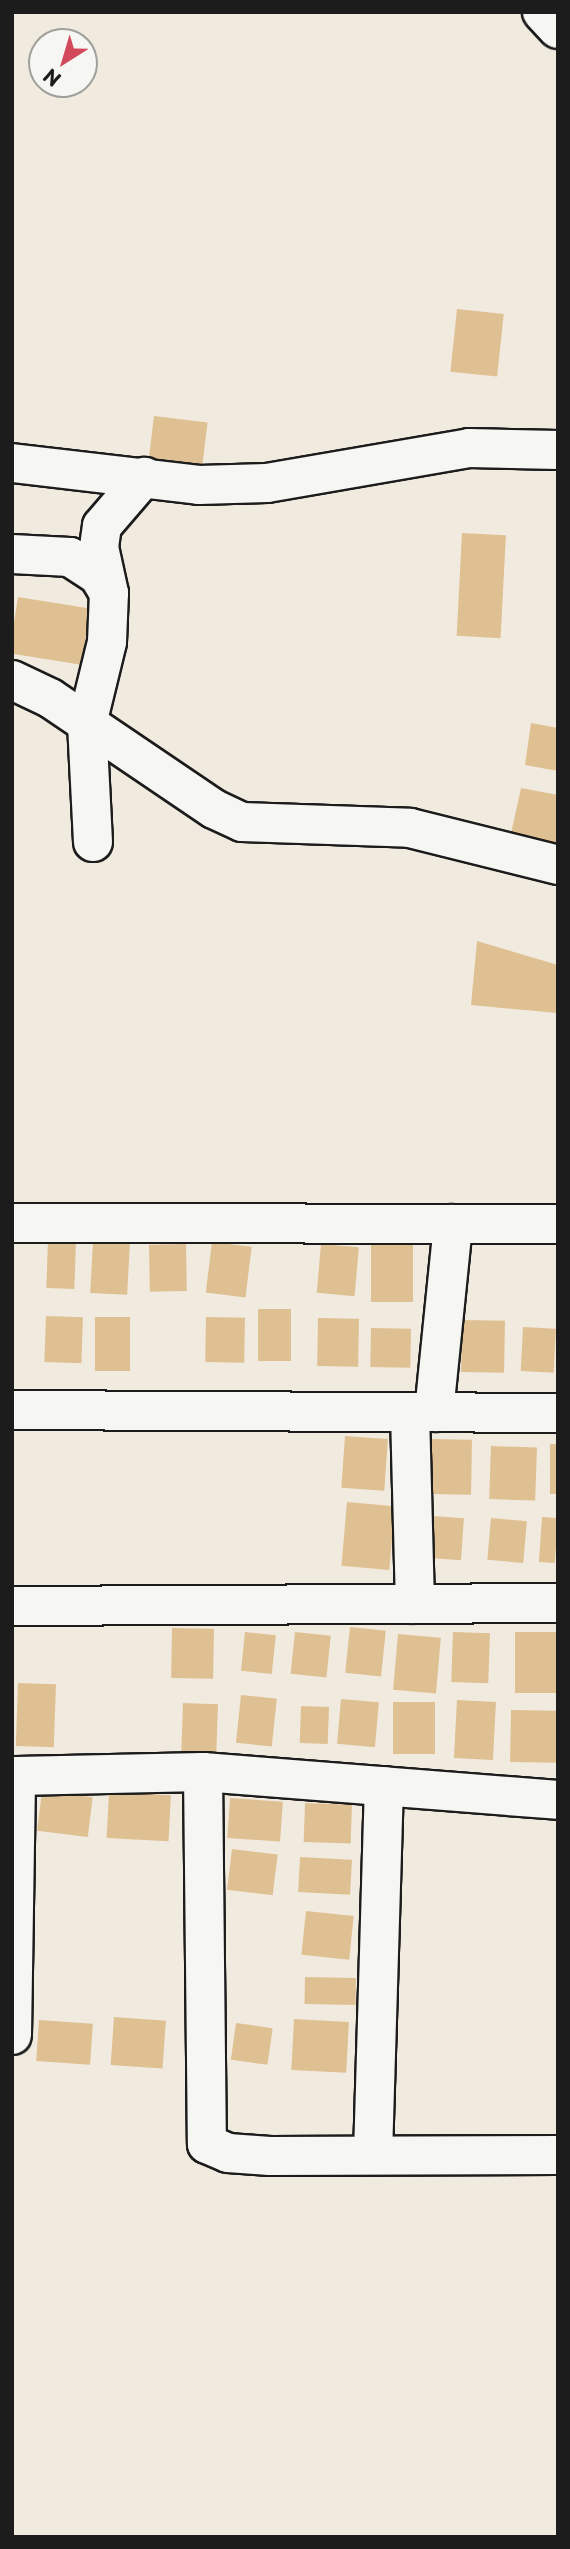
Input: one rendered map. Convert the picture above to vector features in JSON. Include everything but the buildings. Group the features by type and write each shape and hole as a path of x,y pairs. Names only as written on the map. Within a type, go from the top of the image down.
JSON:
{"street":[{"path":"542,12 558,29"},
{"path":"12,463 199,485 267,483 469,448 558,450"},
{"path":"93,842 87,724 107,642 109,593 99,547 102,526 144,477"},
{"path":"12,554 70,557 98,575 109,593"},
{"path":"12,680 87,724 214,809 242,822 410,828 558,865"},
{"path":"12,1223 558,1224"},
{"path":"415,1604 422,1413 453,1224"},
{"path":"12,1410 558,1413"},
{"path":"12,1605 558,1603"},
{"path":"203,1772 207,2144 228,2153 259,2155 558,2155"},
{"path":"12,2035 14,1776 203,1772 558,1800"},
{"path":"373,2155 384,1786"}]}
